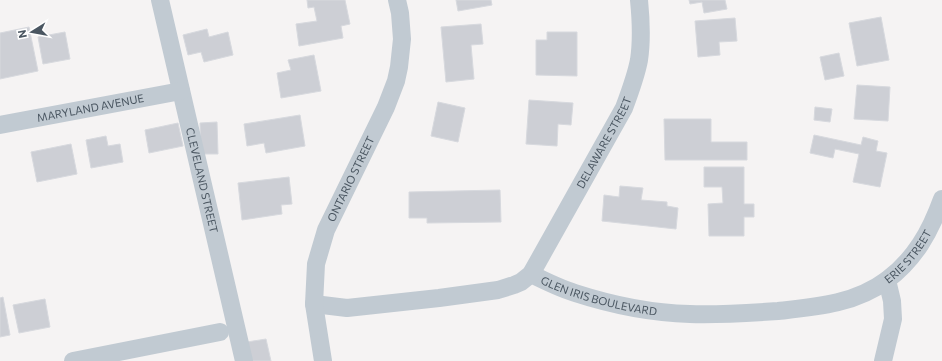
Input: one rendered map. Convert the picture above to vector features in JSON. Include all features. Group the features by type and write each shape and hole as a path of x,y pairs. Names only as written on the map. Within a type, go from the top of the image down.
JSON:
{"street":[{"name":"CLEVELAND STREET","path":"160,0 244,361"},
{"name":"ONTARIO STREET","path":"322,361 314,304 316,264 326,230 386,107 396,81 402,38 400,13 397,0"},
{"name":"DELAWARE STREET","path":"530,274 624,108 639,59 641,25 639,0"},
{"name":"MARYLAND AVENUE","path":"0,125 181,91"},
{"name":"ERIE STREET","path":"883,361 893,319 892,301 886,280 903,267 912,257 927,234 942,199"},
{"name":"GLEN IRIS BOULEVARD","path":"314,304 347,308 498,290 521,282 530,274 574,293 613,304 691,314 741,314 835,304 870,291 886,280"},
{"path":"73,361 220,332"}],"building":[{"path":"307,0 345,0 350,24 341,26 343,38 299,46 296,24 317,21 314,7 308,8"},
{"path":"456,0 491,0 492,5 458,11"},
{"path":"689,0 725,0 727,9 704,13 702,2 690,4"},
{"path":"881,17 889,60 857,66 849,23"},
{"path":"735,18 737,41 719,42 720,55 698,57 695,21"},
{"path":"481,24 483,44 471,45 474,79 446,82 441,27"},
{"path":"29,27 38,71 0,79 0,33"},
{"path":"207,29 209,37 228,32 233,55 204,62 201,52 188,55 183,35"},
{"path":"65,32 70,59 43,64 38,37"},
{"path":"547,32 577,32 577,76 536,75 536,40 547,40"},
{"path":"839,53 844,76 825,80 820,57"},
{"path":"314,55 321,91 281,98 277,73 291,70 288,60"},
{"path":"857,85 890,87 888,121 854,119"},
{"path":"529,100 573,103 571,125 558,124 557,146 526,144"},
{"path":"438,102 465,108 458,142 431,136"},
{"path":"815,107 832,109 830,122 814,120"},
{"path":"300,115 305,146 266,153 264,143 247,146 244,124"},
{"path":"664,119 711,119 711,142 747,142 747,160 665,160"},
{"path":"217,122 218,154 201,154 200,123"},
{"path":"178,123 183,146 149,153 145,130"},
{"path":"814,135 861,145 863,137 878,141 876,151 887,153 880,187 853,182 859,154 835,149 833,158 810,153"},
{"path":"106,136 108,146 120,144 123,162 91,168 86,140"},
{"path":"71,144 77,174 37,182 31,152"},
{"path":"704,167 744,167 744,204 754,204 754,217 744,217 744,236 709,236 708,204 723,203 722,187 704,187"},
{"path":"289,177 292,204 281,205 282,214 242,220 238,183"},
{"path":"620,186 643,188 641,200 667,202 667,206 678,208 676,229 602,221 604,195 619,197"},
{"path":"500,190 501,222 427,223 427,218 409,218 409,192"},
{"path":"3,297 10,335 0,337 0,298"},
{"path":"45,299 50,327 19,333 13,305"},
{"path":"266,339 271,361 250,361 247,342"}]}
